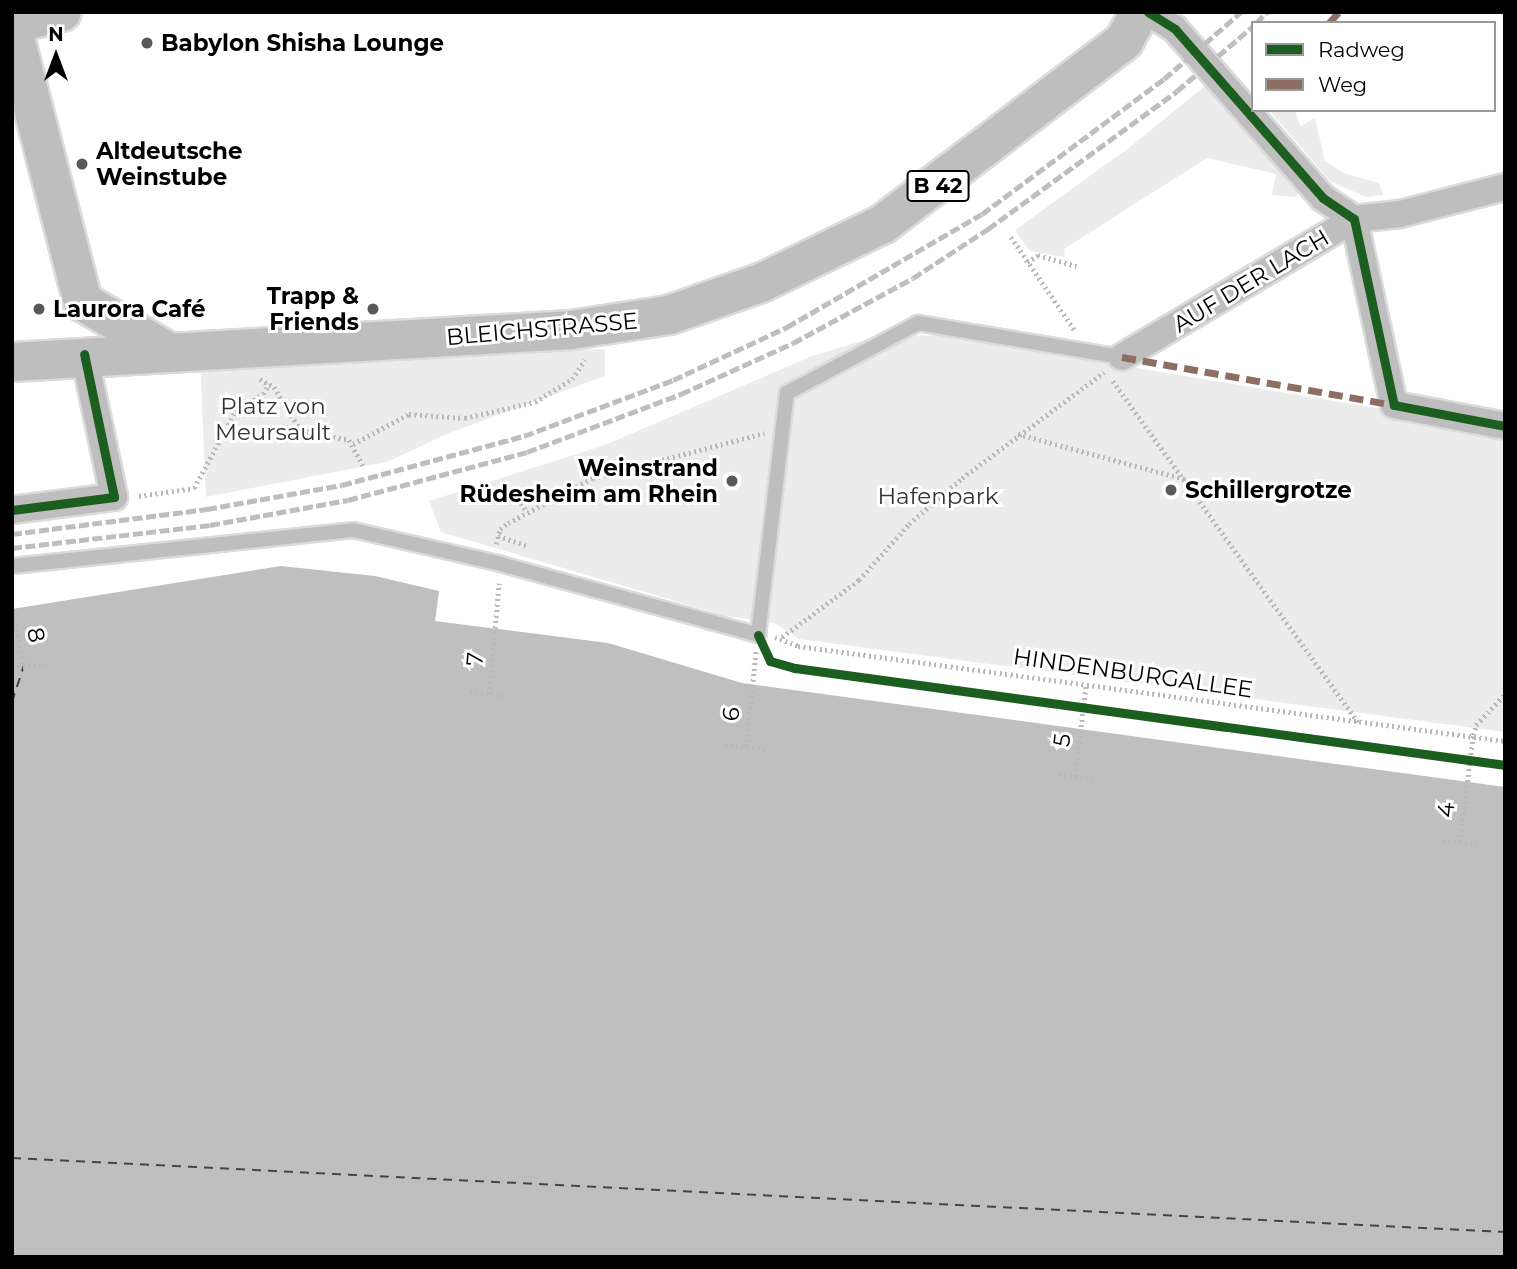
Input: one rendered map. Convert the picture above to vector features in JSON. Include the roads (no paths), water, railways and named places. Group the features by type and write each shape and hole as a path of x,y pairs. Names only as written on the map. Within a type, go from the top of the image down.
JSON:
{"main road":[{"path":"62,12 12,25 83,302 70,355"},
{"name":"BLEICHSTRASSE","path":"70,355 607,327 669,315 763,282 883,224 1124,41 1140,12"},
{"path":"83,302 165,350"},
{"name":"B 42","path":"12,362 70,355"}],"street":[{"path":"1148,12 1175,29 1324,198 1354,219 1394,405 1505,426"},
{"name":"AUF DER LACH","path":"1114,364 1354,219 1400,214 1505,187"},
{"path":"12,510 114,497 70,355"}],"lane":[{"path":"12,566 353,530 501,564 758,635 787,393 918,323 1091,353 1114,364"}],"railway":[{"path":"12,534 207,509 342,485 524,436 673,380 787,327 982,214 1164,79 1241,12"},
{"path":"1258,21 1267,12"},
{"path":"12,548 210,525 348,500 527,452 681,394 793,343 913,278 988,229 1177,91 1251,28"}],"place":[{"name":"Babylon Shisha Lounge","path":"147,43"},
{"name":"Altdeutsche Weinstube","path":"82,164"},
{"name":"Laurora Café","path":"39,309"},
{"name":"Trapp & Friends","path":"373,309"},
{"name":"Weinstrand Rüdesheim am Rhein","path":"732,481"},
{"name":"Schillergrotze","path":"1171,490"}],"park label":[{"name":"Platz von Meursault","path":"273,419"},
{"name":"Hafenpark","path":"938,496"}]}
